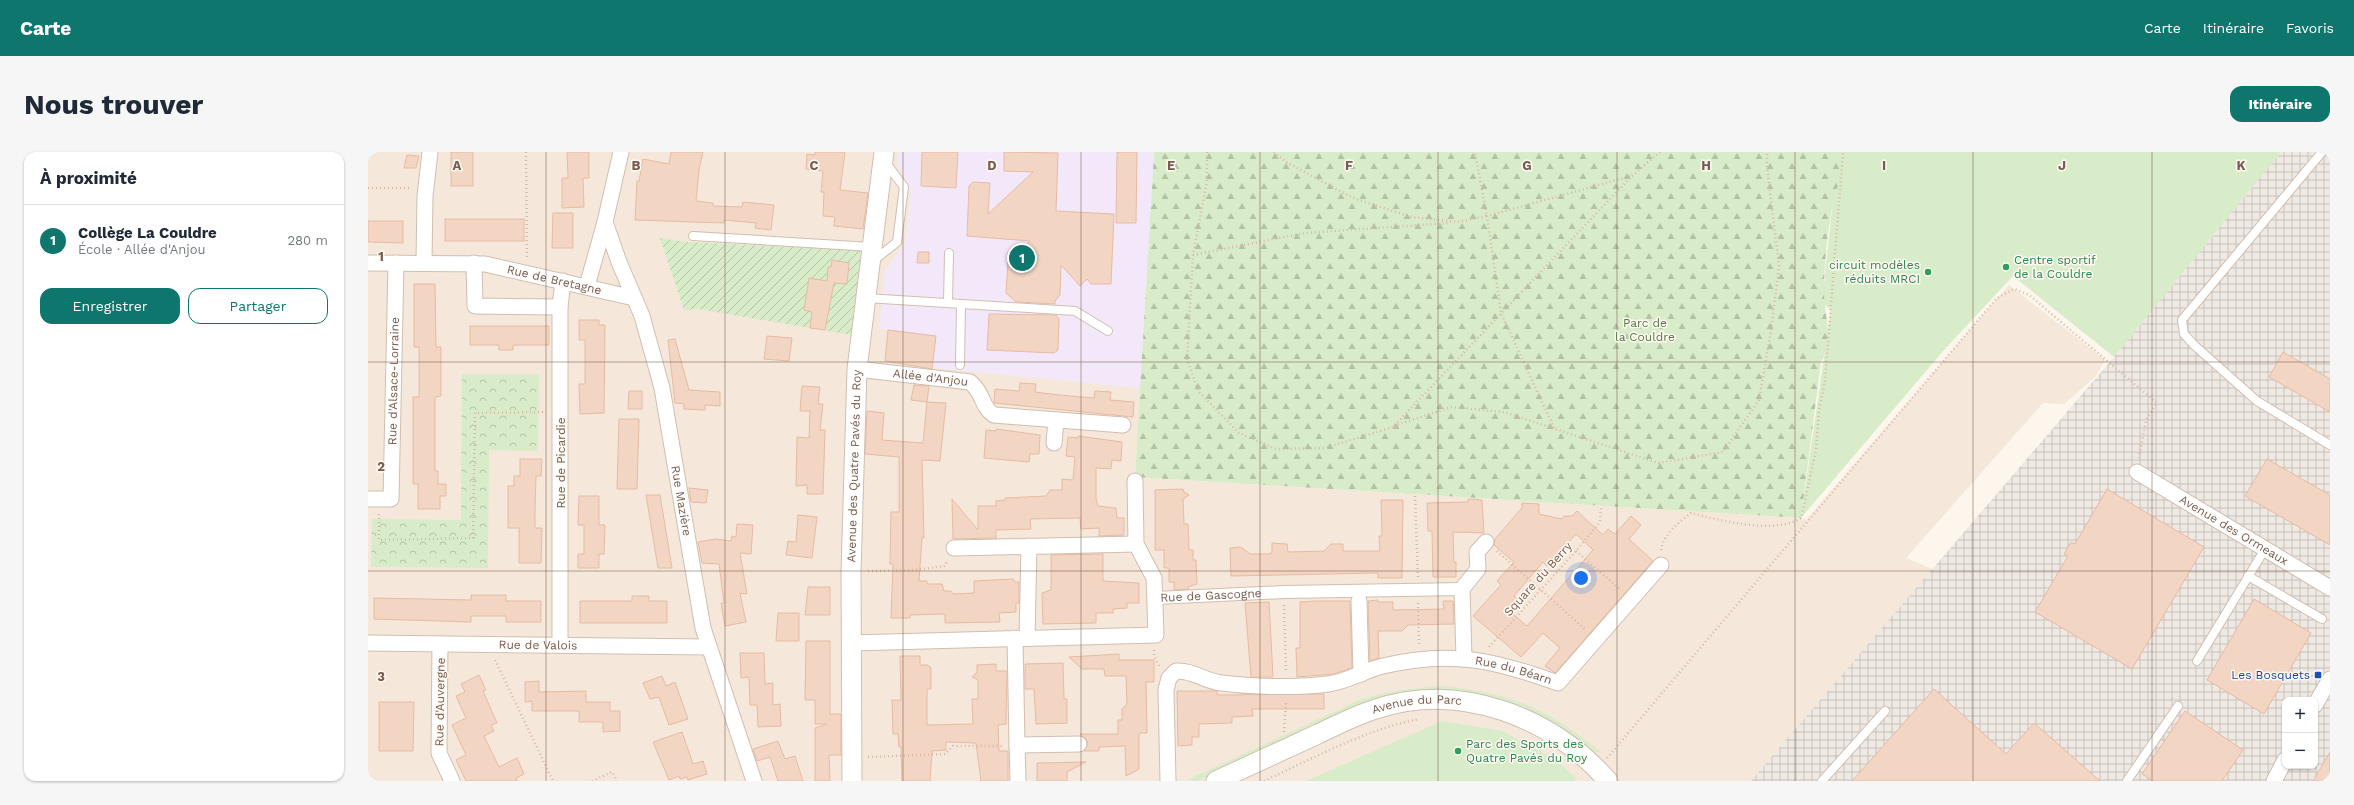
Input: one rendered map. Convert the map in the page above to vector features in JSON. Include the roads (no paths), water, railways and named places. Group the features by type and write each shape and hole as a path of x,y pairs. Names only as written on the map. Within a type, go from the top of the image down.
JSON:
{"street":[{"path":"424,262 425,196 430,152"},
{"path":"587,286 605,222 621,152"},
{"name":"Avenue des Quatre Pavés du Roy","path":"852,781 851,571 857,370 884,156"},
{"name":"Rue Mazière","path":"605,222 619,262 642,316 662,388 703,628 708,647 754,781"},
{"name":"Rue de Bretagne","path":"368,262 474,264 527,273 634,298"},
{"name":"Rue d'Alsace-Lorraine","path":"374,499 391,499 396,263"},
{"path":"474,264 475,306 560,306"},
{"name":"Rue de Picardie","path":"560,645 560,306 563,281"},
{"name":"Allée d'Anjou","path":"857,370 970,382 979,390 986,410 994,415 1123,425"},
{"path":"1054,443 1056,420"},
{"name":"Avenue des Ormeaux","path":"2137,472 2330,588"},
{"path":"1135,481 1136,544 1154,578 1156,598"},
{"path":"1464,658 1462,589 1478,569 1477,552 1486,542"},
{"path":"954,548 1136,544"},
{"path":"1018,781 1017,745 1021,638 1029,546"},
{"name":"Rue du Béarn","path":"1168,781 1166,690 1172,675 1187,670 1221,683 1286,685 1330,684 1382,666 1420,660 1464,658 1481,659 1524,671 1558,683 1661,565"},
{"name":"Rue de Gascogne","path":"1021,638 1156,634 1156,598 1284,592 1462,589"},
{"path":"1359,601 1361,674"},
{"path":"851,643 1021,638"},
{"name":"Rue de Valois","path":"368,643 708,647"},
{"name":"Rue d'Auvergne","path":"440,644 439,752 452,781"},
{"path":"2318,700 2330,679"},
{"name":"Avenue du Parc","path":"1216,781 1376,709 1417,701 1446,700 1496,708 1541,725 1585,756 1603,775"},
{"path":"1017,745 1079,744"},
{"path":"2274,781 2282,766"}],"lane":[{"path":"2322,152 2182,320 2184,334 2194,345 2257,401 2330,445"},
{"path":"693,236 871,255"},
{"path":"948,303 949,253"},
{"path":"865,298 1075,311 1108,331"},
{"path":"960,365 961,304"},
{"path":"2197,661 2265,549"},
{"path":"2248,576 2322,619"},
{"path":"2127,781 2178,706"},
{"path":"1822,781 1885,711"}],"place":[{"name":"Collège La Couldre","path":"1022,258"},
{"name":"Centre sportif de la Couldre","path":"2006,267"},
{"name":"circuit modèles réduits MRCI","path":"1928,272"},
{"name":"Les Bosquets","path":"2318,675"},
{"name":"Parc des Sports des Quatre Pavés du Roy","path":"1458,751"}],"park label":[{"name":"Parc de la Couldre","path":"1645,330"}]}
